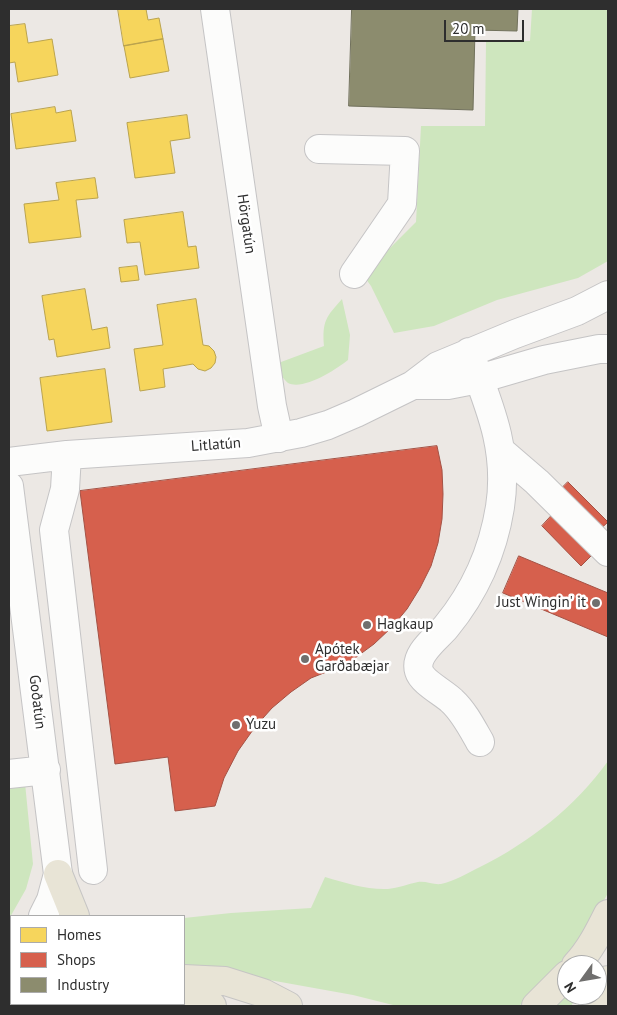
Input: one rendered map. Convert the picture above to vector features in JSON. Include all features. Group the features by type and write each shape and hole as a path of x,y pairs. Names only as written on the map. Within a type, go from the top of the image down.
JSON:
{"main road":[{"path":"58,874 75,915"},
{"path":"585,955 608,914"},
{"path":"185,979 225,981 263,993 288,1006"},
{"path":"593,1006 608,980"},
{"path":"536,1006 557,985"},
{"path":"185,1003 212,1006"}],"street":[{"name":"Hörgatún","path":"215,9 272,406 279,438"},
{"path":"319,149 405,151 402,204 354,274"},
{"name":"Litlatún","path":"9,462 67,455 248,443 279,438 328,425 414,385 438,366 576,310 608,295"},
{"name":"Litlatún","path":"414,385 448,385 479,380 544,360 599,349 608,349"},
{"path":"469,352 492,412 501,451 502,479 500,506 495,532 486,558 469,595 445,628 426,649 418,664 419,673 453,701 480,742"},
{"path":"501,451 537,482 608,552"},
{"path":"67,455 65,489 54,530 93,870"},
{"name":"Goðatún","path":"9,486 58,874 51,900 44,915"},
{"path":"9,774 46,770"}],"green space":[{"path":"532,9 608,9 608,261 578,278 497,300 434,326 394,333 371,286 363,275 416,222 421,126 485,126 486,42 530,41"},
{"path":"342,299 350,335 348,360 336,369 311,382 294,385 288,383 273,365 324,346 326,320"},
{"path":"608,761 608,893 577,949 572,955 557,955 557,971 519,1006 397,1006 353,995 264,979 185,969 185,918 311,908 325,877 357,886 380,889 418,882 441,884 451,881 499,857 534,835 581,793"},
{"path":"25,783 33,864 26,889 9,919 9,784"},
{"path":"557,999 557,1005 572,1005 571,1006 550,1006"}],"building: Homes":[{"path":"118,9 146,9 148,20 159,18 163,39 124,46"},
{"path":"25,24 28,43 52,39 58,75 18,82 15,62 9,63 9,26"},
{"path":"163,39 169,71 130,78 124,46"},
{"path":"55,107 56,113 71,110 76,141 16,149 11,114"},
{"path":"187,115 190,138 170,141 175,173 135,178 127,123"},
{"path":"95,178 98,198 76,200 81,237 29,243 24,204 59,200 56,183"},
{"path":"183,212 188,247 196,246 199,268 145,275 140,242 127,243 124,220"},
{"path":"137,266 139,280 121,282 119,268"},
{"path":"85,289 92,330 107,327 110,348 57,357 54,339 49,340 42,296"},
{"path":"196,299 203,345 209,346 214,351 215,363 205,371 198,369 193,364 163,369 165,387 140,391 134,349 163,345 157,305"},
{"path":"105,369 112,422 47,431 40,378"}],"building: Shops":[{"path":"437,446 442,470 442,519 438,543 431,566 420,588 407,609 374,644 355,658 311,678 272,708 255,727 238,751 224,778 215,806 175,811 168,757 115,764 80,491"},
{"path":"568,482 608,522 595,534 555,495"},
{"path":"554,513 594,553 581,566 542,526"},
{"path":"519,556 608,593 608,637 503,593"}],"building: Industry":[{"path":"352,9 518,9 517,31 475,30 473,110 349,106"}],"place":[{"name":"Just Wingin' it","path":"596,603"},
{"name":"Hagkaup","path":"367,625"},
{"name":"Apótek Garðabæjar","path":"305,659"},
{"name":"Yuzu","path":"236,725"}]}
